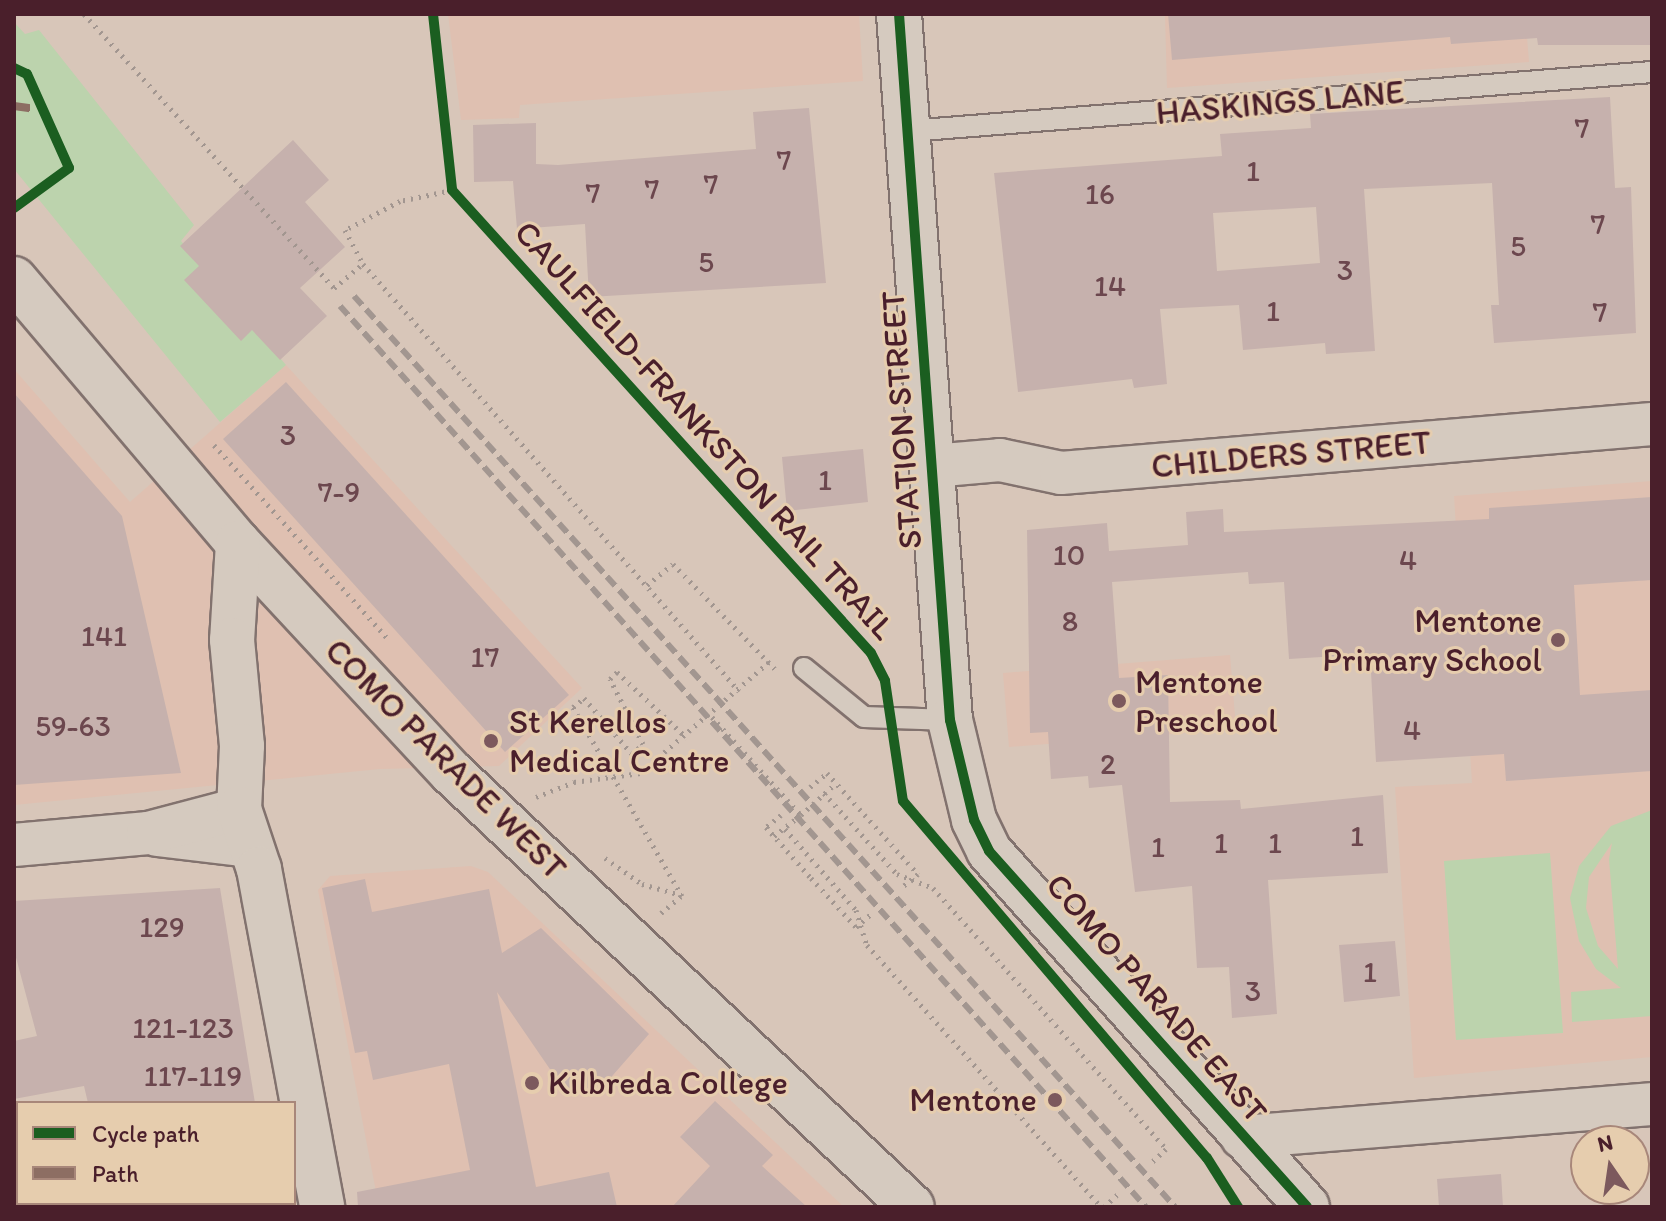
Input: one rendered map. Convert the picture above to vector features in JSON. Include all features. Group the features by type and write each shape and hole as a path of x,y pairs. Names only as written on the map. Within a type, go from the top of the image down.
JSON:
{"street":[{"name":"STATION STREET","path":"899,14 950,720 974,820"},
{"name":"COMO PARADE WEST","path":"14,279 238,543 452,773 912,1207"},
{"name":"CHILDERS STREET","path":"932,466 1000,460 1061,473 1652,424"},
{"path":"238,543 232,640 245,828 322,1207"},
{"name":"COMO PARADE EAST","path":"974,820 989,851 1307,1207"},
{"path":"14,845 245,828"},
{"path":"1242,1137 1652,1104"}],"lane":[{"name":"HASKINGS LANE","path":"909,131 1652,72"},
{"path":"804,668 864,717 950,720"}],"path":[{"path":"84,14 334,288 363,264"},
{"path":"450,174 452,190 462,201"},
{"path":"452,190 400,201 345,230 363,264 739,691"},
{"path":"208,439 396,648"},
{"path":"647,585 673,564 779,673"},
{"path":"535,797 616,775 640,773 712,717 769,662"},
{"path":"682,896 616,775 573,707 584,698 632,754 643,744 610,679 617,672 687,738"},
{"path":"712,717 801,815"},
{"path":"810,787 827,773 918,874 901,888"},
{"path":"774,836 836,783"},
{"path":"524,786 545,807"},
{"path":"824,793 897,874 933,888 1166,1149 1149,1165"},
{"path":"781,815 766,827 856,927 871,914"},
{"path":"785,829 856,910 867,945 1102,1207 1120,1192"},
{"path":"600,855 642,884 682,896"},
{"path":"655,919 682,896"}],"shaded area":[{"path":"448,14 859,14 863,81 520,105 519,118 461,120"},
{"path":"1165,14 1525,14 1529,62 1167,88"},
{"path":"286,365 582,688 499,766 380,769 14,805 14,369 130,502"},
{"name":"Mentone Primary School","path":"1652,481 1652,1057 1414,1078 1395,787 1472,783 1454,496"},
{"name":"Mentone Preschool","path":"1230,655 1236,729 1009,747 1003,673"},
{"name":"Kilbreda College","path":"471,866 488,872 844,1207 379,1207 318,890 330,876"}],"green space":[{"path":"14,22 25,34 39,30 194,225 181,241 286,365 220,422 14,169"},
{"path":"1652,810 1652,1016 1572,1022 1571,992 1621,988 1596,969 1579,941 1570,898 1579,866 1611,826","holes":["1612,843 1609,859 1618,969 1598,946 1586,908 1589,877"]},
{"path":"1550,853 1563,1033 1456,1040 1444,861"}],"building":[{"path":"1168,14 1652,14 1652,45 1538,45 1537,38 1451,44 1450,37 1172,60"},
{"path":"1610,97 1615,188 1631,187 1636,333 1494,343 1491,305 1499,305 1492,183 1364,189 1375,351 1326,354 1325,343 1243,350 1239,305 1160,309 1167,384 1134,388 1132,379 1018,392 994,173 1222,156 1220,134 1311,128 1310,114","holes":["1316,207 1320,263 1217,271 1213,213"]},
{"path":"809,108 826,283 589,297 585,224 517,229 513,181 474,182 473,125 536,123 536,164 558,165 756,149 753,112"},
{"path":"293,140 329,180 305,202 345,247 300,288 327,316 280,360 252,330 241,341 184,280 199,266 180,246"},
{"path":"286,382 569,695 505,752 223,439"},
{"path":"14,393 122,516 181,773 14,785"},
{"path":"863,449 868,502 787,511 782,457"},
{"path":"1652,497 1652,580 1574,585 1580,695 1652,690 1652,771 1506,781 1504,754 1376,762 1370,654 1289,659 1284,582 1249,584 1248,572 1112,582 1119,678 1168,675 1170,802 1240,800 1241,809 1383,795 1388,873 1268,880 1277,1014 1232,1018 1229,967 1197,968 1192,886 1135,892 1122,785 1089,788 1088,776 1051,779 1048,732 1030,733 1027,530 1107,523 1109,551 1188,545 1186,512 1223,509 1224,532 1489,519 1489,508"},
{"path":"365,879 372,912 489,889 502,953 541,928 649,1034 606,1083 567,1094 497,992 536,1187 609,1172 617,1207 358,1207 357,1192 470,1170 449,1064 373,1080 367,1051 355,1053 322,888"},
{"path":"220,888 255,1101 88,1101 84,1086 14,1099 14,1041 37,1036 14,950 14,901"},
{"path":"1395,941 1400,996 1344,1002 1339,945"},
{"path":"715,1101 773,1155 762,1166 807,1207 672,1207 710,1166 680,1137"},
{"path":"1501,1174 1503,1207 1439,1207 1437,1179"}],"railway":[{"path":"354,296 1175,1207"},
{"path":"340,306 1146,1207"}],"marked path":[{"path":"14,106 36,109"}],"cycle path":[{"name":"CAULFIELD-FRANKSTON RAIL TRAIL","path":"433,14 452,190 871,653 885,681 903,801 1207,1158 1238,1207"},
{"path":"899,14 950,720 974,820 989,851 1307,1207"},
{"path":"14,68 27,74 69,168 14,208"}],"place":[{"name":"Mentone Primary School","path":"1558,640"},
{"name":"Mentone Preschool","path":"1119,701"},
{"name":"St Kerellos Medical Centre","path":"491,741"},
{"name":"Kilbreda College","path":"532,1083"},
{"name":"Mentone","path":"1055,1100"}]}
